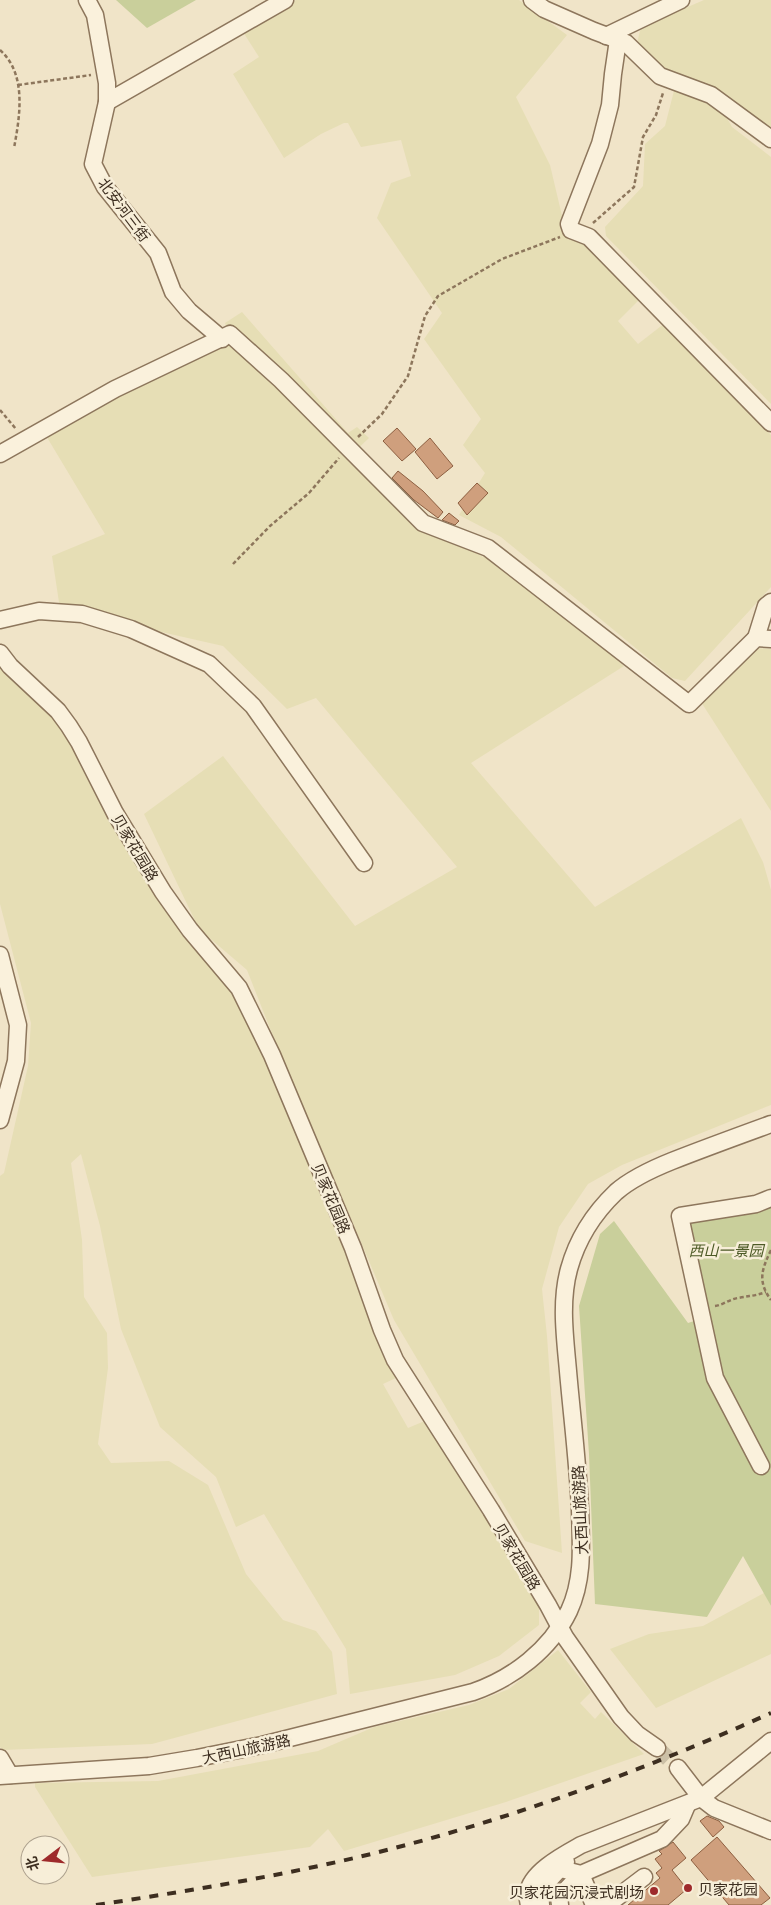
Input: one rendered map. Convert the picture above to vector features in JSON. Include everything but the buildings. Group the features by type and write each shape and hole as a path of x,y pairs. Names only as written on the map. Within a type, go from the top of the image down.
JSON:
{"street":[{"name":"北安河三街","path":"87,0 95,15 107,83 107,102 93,164 105,187 158,253 173,292 189,310 222,339"},
{"path":"107,102 285,0"},
{"path":"532,0 544,9 626,43 660,76 711,96 771,139"},
{"path":"612,38 681,0"},
{"path":"612,38 610,104 600,144 568,224 571,230 583,234 771,423"},
{"path":"0,454 115,389 230,334 281,380 423,523 488,548 688,704 763,639 766,606 771,602"},
{"path":"0,620 39,611 82,614 131,629 209,664 253,706 364,863"},
{"name":"贝家花园路","path":"0,653 58,711 69,726 115,813 163,892 190,930 233,979 272,1055 350,1241 389,1349 491,1510 559,1626 614,1709 636,1734 657,1748"},
{"path":"0,955 18,1025 16,1061 0,1120"},
{"name":"大西山旅游路","path":"5,1775 149,1766 229,1752 453,1698 504,1680 521,1668 539,1652 569,1611 578,1580 582,1555 579,1491 564,1316 569,1270 574,1254 596,1215 610,1198 628,1183 644,1173 689,1153 771,1124"},
{"path":"761,1466 715,1378 680,1216 756,1204 771,1198"},
{"path":"560,1905 558,1897 581,1874 662,1839 694,1802 771,1741"},
{"path":"0,1758 5,1775"},
{"path":"678,1768 694,1802"},
{"path":"529,1905 528,1892 532,1881 553,1862 574,1849 694,1802 771,1831"},
{"path":"541,1905 540,1890 561,1869 574,1849"},
{"path":"561,1869 581,1874"},
{"path":"581,1874 594,1905"},
{"path":"607,1905 644,1877"}],"path":[{"path":"0,50 16,72 18,85 20,116 14,148"},
{"path":"18,85 105,73"},
{"path":"233,564 270,526 309,493 348,447 382,414 408,376 425,316 438,296 502,259 583,234 634,187 643,137 656,115 668,79"},
{"path":"0,410 24,439"},
{"path":"771,1250 763,1266 762,1286 771,1300"},
{"path":"700,1308 720,1306 736,1298 752,1297 766,1292"}],"shaded area":[{"path":"296,0 519,0 567,35 516,97 550,165 563,220 579,224 580,241 639,300 618,321 638,344 665,323 771,435 771,587 685,681 672,678 501,537 459,515 485,473 463,445 481,419 424,339 442,313 377,218 391,183 411,176 401,140 361,147 348,123 344,123 321,134 284,158 233,74 259,57 243,32"},
{"path":"704,0 771,0 771,130 718,102 732,127 771,157 771,404 606,236 605,227 643,186 645,144 665,126 677,79 634,55 641,27"},
{"path":"242,312 348,433 357,427 369,438 350,456 422,527 527,578 624,666 471,763 595,907 741,818 763,862 771,890 771,1105 622,1165 588,1184 559,1227 542,1289 562,1553 525,1541 394,1320 247,970 199,929 144,814 223,756 355,926 457,867 316,698 287,709 223,646 60,609 52,556 105,534 45,434 165,371 233,343 225,323"},
{"path":"757,648 771,649 771,811 701,702"},
{"path":"0,663 54,714 237,995 349,1252 398,1377 383,1384 408,1428 427,1420 539,1606 539,1625 499,1656 455,1675 350,1694 346,1649 264,1514 236,1527 216,1477 160,1427 121,1329 100,1226 81,1154 71,1163 82,1240 84,1297 107,1333 108,1368 98,1444 111,1463 169,1461 208,1485 246,1574 283,1620 316,1631 332,1652 337,1694 152,1744 3,1750 0,1747 0,1176 4,1173 28,1066 31,1023 0,904"},
{"path":"764,1593 771,1606 771,1654 656,1708 610,1649 649,1634 703,1626"},
{"path":"558,1650 591,1692 580,1703 595,1719 601,1712 644,1754 506,1802 344,1851 328,1829 310,1847 92,1877 70,1842 70,1835 65,1835 35,1787 35,1783 158,1781 318,1751 374,1727 469,1705 509,1689"}],"green space":[{"path":"116,0 196,0 147,28"},
{"name":"西山一景园","path":"771,1192 771,1606 743,1556 707,1617 595,1604 589,1454 579,1306 600,1234 614,1221 688,1323 694,1321 673,1212 757,1198"}],"tunnel":[{"path":"657,1748 678,1768"}],"railway":[{"path":"96,1905 269,1876 423,1841 524,1810 624,1774 771,1713"}],"place":[{"name":"贝家花园","path":"688,1888"},
{"name":"贝家花园沉浸式剧场","path":"654,1891"}]}
